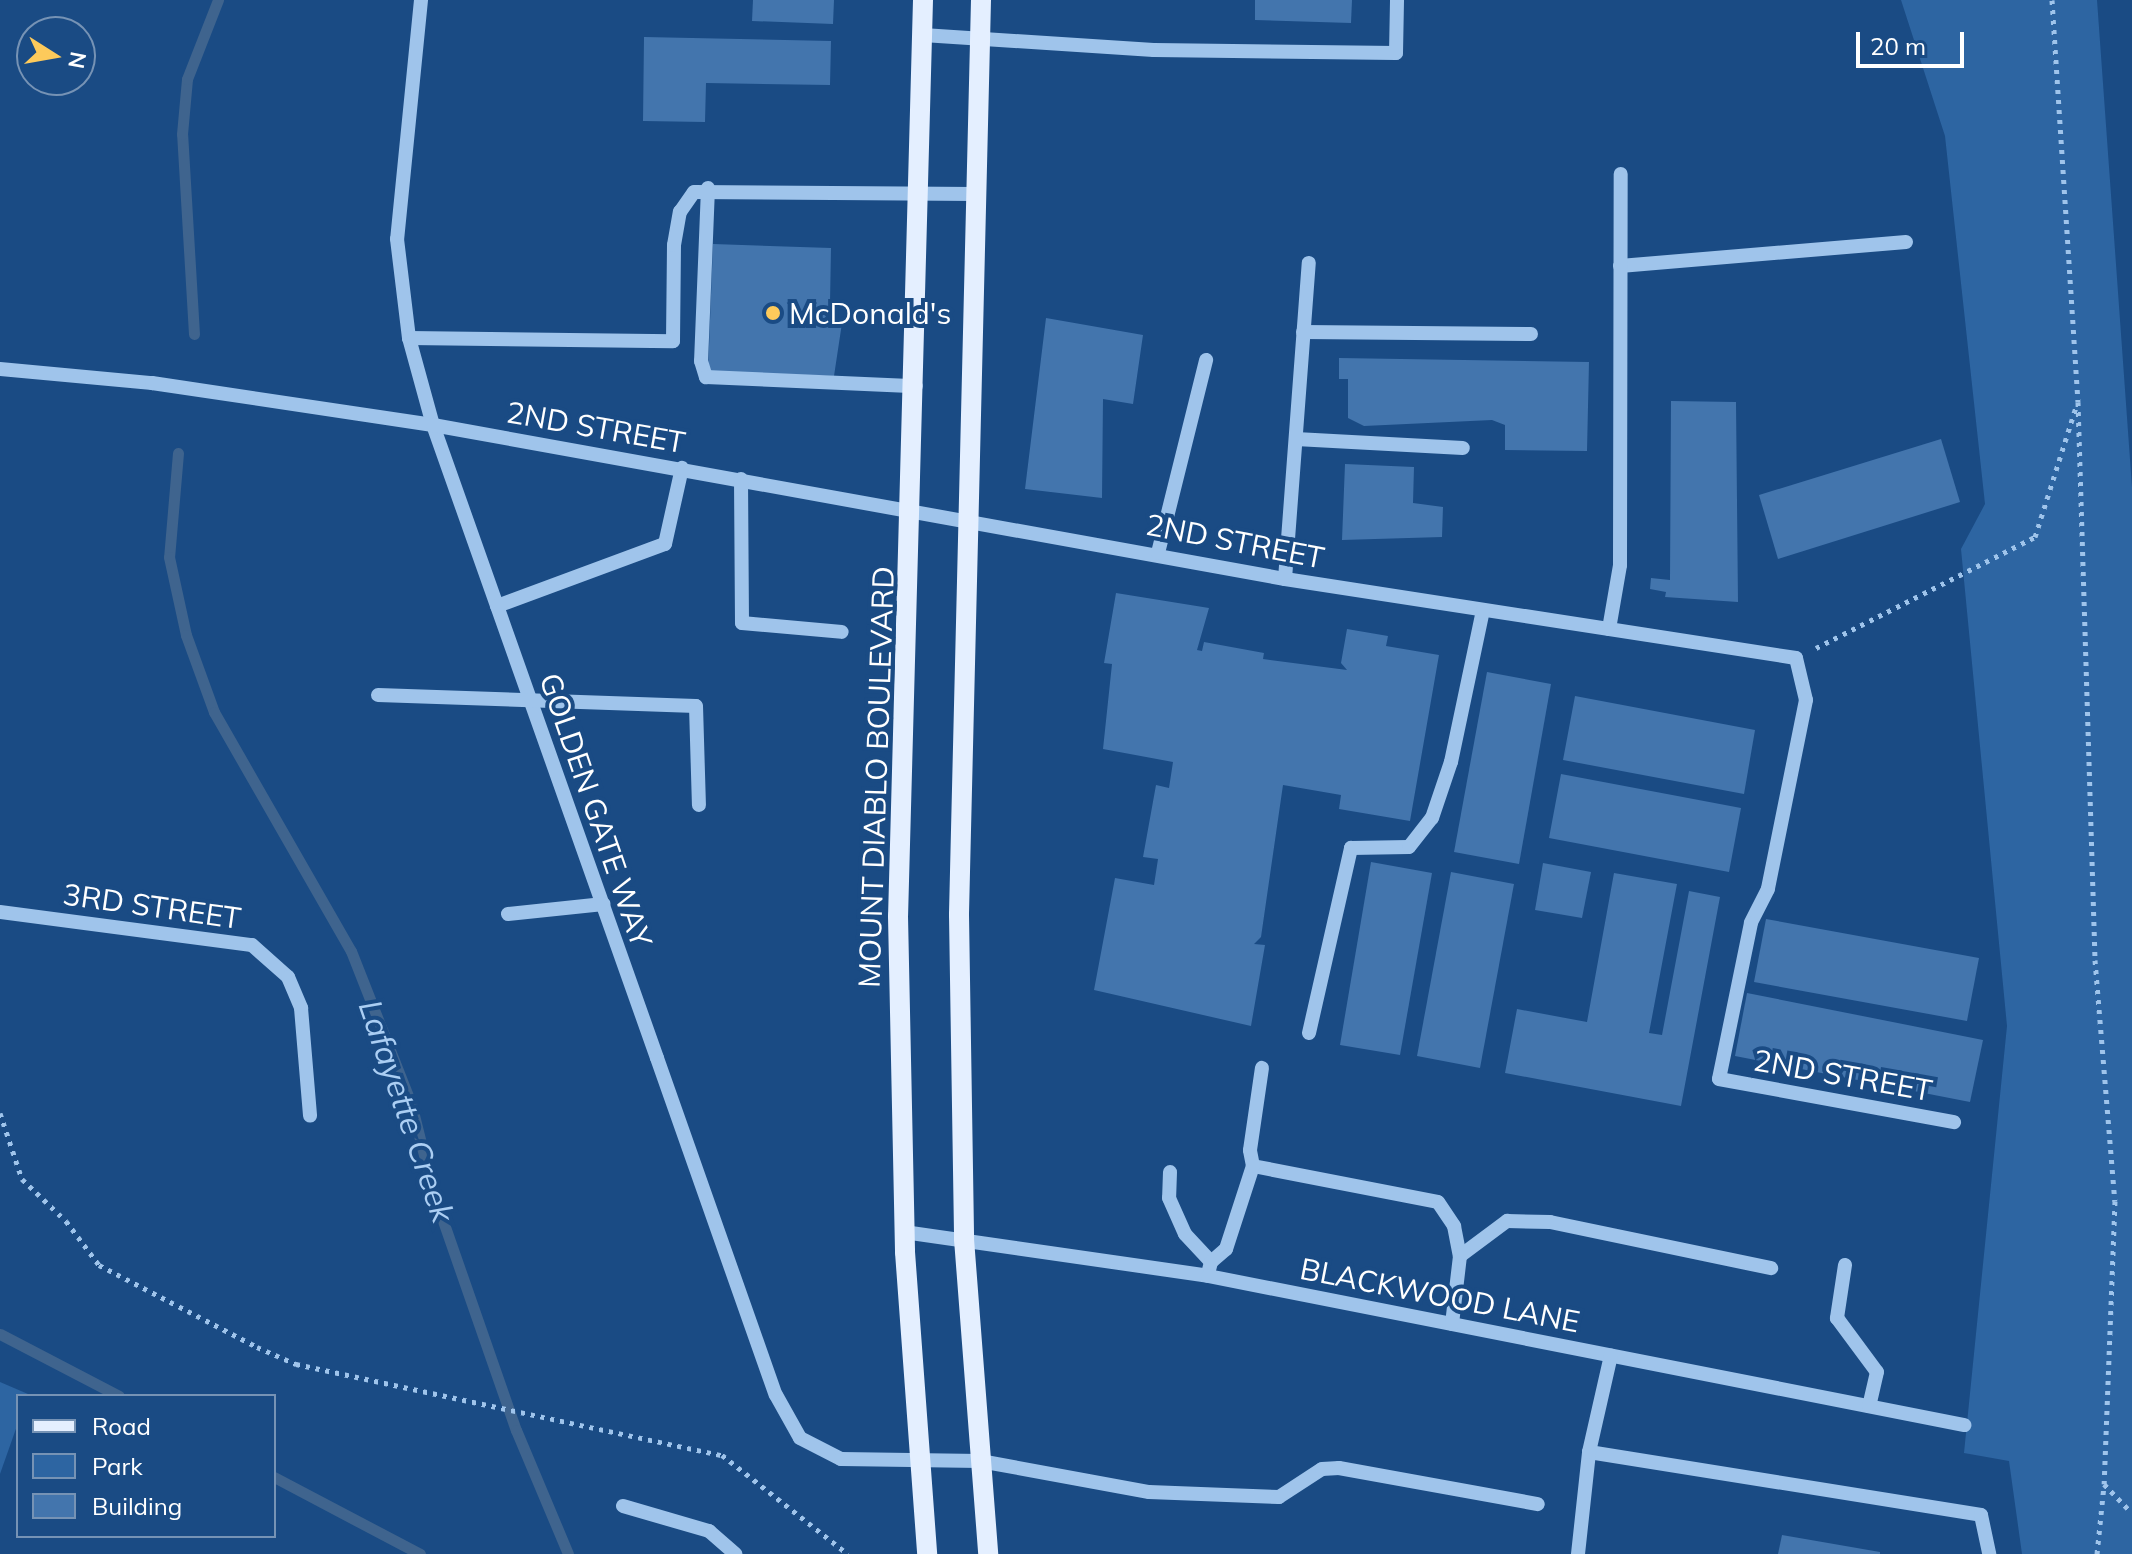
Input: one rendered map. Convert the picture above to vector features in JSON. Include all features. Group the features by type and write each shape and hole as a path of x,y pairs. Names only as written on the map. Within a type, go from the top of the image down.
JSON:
{"main road":[{"name":"MOUNT DIABLO BOULEVARD","path":"923,0 913,509 898,916 904,1232 916,1461 927,1554"},
{"path":"981,0 959,915 964,1239 988,1554"}],"street":[{"name":"GOLDEN GATE WAY","path":"421,0 397,239 409,338 433,425 787,1418 818,1452 841,1459 980,1461 1149,1492 1257,1499 1279,1497 1322,1469 1339,1468 1538,1504"},
{"path":"923,35 1154,50 1396,53 1397,0"},
{"path":"1609,629 1620,565 1621,174"},
{"path":"708,188 701,361 706,377 916,386"},
{"path":"409,338 673,341 674,245 680,212 694,192 708,188 975,194"},
{"path":"1620,266 1906,242"},
{"path":"1285,579 1309,263"},
{"path":"1303,332 1531,334"},
{"path":"1158,553 1206,360"},
{"name":"2ND STREET","path":"0,369 152,383 433,425 1158,553 1285,579 1796,658 1806,700 1768,889 1751,923 1719,1079 1954,1122"},
{"path":"1296,439 1463,448"},
{"path":"497,606 665,544 682,468"},
{"path":"741,479 742,623 842,632"},
{"path":"1309,1033 1351,848 1409,847 1432,818 1451,762 1483,610"},
{"path":"378,695 696,706 699,805"},
{"path":"508,914 603,904"},
{"name":"3RD STREET","path":"0,912 252,945 288,977 301,1008 310,1116"},
{"path":"1170,1172 1174,1210 1209,1269 1226,1249 1253,1166 1250,1150 1262,1068"},
{"path":"1253,1166 1438,1202 1454,1226 1460,1256 1452,1324"},
{"path":"1460,1256 1488,1229 1525,1219 1771,1268"},
{"name":"BLACKWOOD LANE","path":"904,1232 1209,1269 1452,1324 1964,1425"},
{"path":"1845,1265 1837,1318 1877,1372 1869,1406"},
{"path":"1578,1554 1589,1452 1611,1355"},
{"path":"1589,1452 1981,1515 1989,1554"},
{"path":"623,1506 709,1531 735,1554"}],"path":[{"path":"2052,0 2078,402 2095,974 2115,1201 2104,1484 2097,1554"},
{"path":"1796,658 2035,537 2078,402"},
{"path":"0,1113 22,1179 99,1265 296,1364 722,1455 848,1554"},
{"path":"2104,1484 2132,1513"}],"green space":[{"path":"1901,0 2097,0 2132,487 2132,1554 2022,1554 2009,1461 1964,1453 2007,1026 1961,549 1985,504 1945,136"},
{"path":"0,1382 28,1394 16,1394 16,1429 0,1474"}],"building":[{"path":"753,0 834,0 833,24 752,21"},
{"path":"1255,0 1352,0 1351,23 1255,20"},
{"path":"644,37 831,41 830,85 706,83 705,122 643,121"},
{"name":"McDonald's","path":"713,244 831,248 830,303 837,303 836,323 842,323 834,376 708,372"},
{"path":"1046,318 1143,335 1133,404 1103,399 1102,498 1025,489"},
{"path":"1339,358 1589,362 1587,451 1505,450 1505,425 1492,420 1364,426 1348,418 1348,379 1339,379"},
{"path":"1671,401 1736,402 1738,602 1665,597 1666,592 1650,589 1651,578 1670,580"},
{"path":"1941,439 1960,502 1778,559 1759,495"},
{"path":"1345,464 1414,467 1413,503 1443,507 1442,537 1342,540"},
{"path":"1116,593 1209,608 1197,650 1202,651 1204,642 1264,653 1263,659 1347,670 1341,663 1347,629 1388,636 1386,646 1439,655 1410,821 1339,809 1341,795 1283,785 1261,937 1254,944 1265,945 1251,1026 1094,990 1115,878 1154,885 1158,859 1143,857 1156,785 1169,788 1173,762 1103,749 1112,664 1104,663"},
{"path":"1487,672 1551,684 1519,864 1454,852"},
{"path":"1575,696 1755,730 1744,794 1563,760"},
{"path":"1561,774 1741,808 1729,872 1549,838"},
{"path":"1371,862 1432,873 1400,1055 1340,1045"},
{"path":"1543,863 1591,872 1582,918 1535,910"},
{"path":"1451,872 1514,884 1480,1068 1417,1056"},
{"path":"1614,873 1677,884 1649,1033 1662,1035 1689,891 1720,897 1681,1106 1505,1073 1517,1009 1587,1022"},
{"path":"1766,919 1979,958 1967,1021 1754,982"},
{"path":"1747,993 1983,1040 1970,1102 1735,1056"},
{"path":"1782,1535 1880,1552 1880,1554 1778,1554"}],"waterway":[{"name":"Lafayette Creek","path":"194,334 182,134 187,79 218,0"},
{"name":"Lafayette Creek","path":"178,453 169,557 186,635 214,712 351,951 411,1103 434,1195 516,1430 568,1554"},
{"path":"0,1334 115,1394"},
{"path":"276,1478 420,1554"}],"place":[{"name":"McDonald's","path":"773,313"}]}
